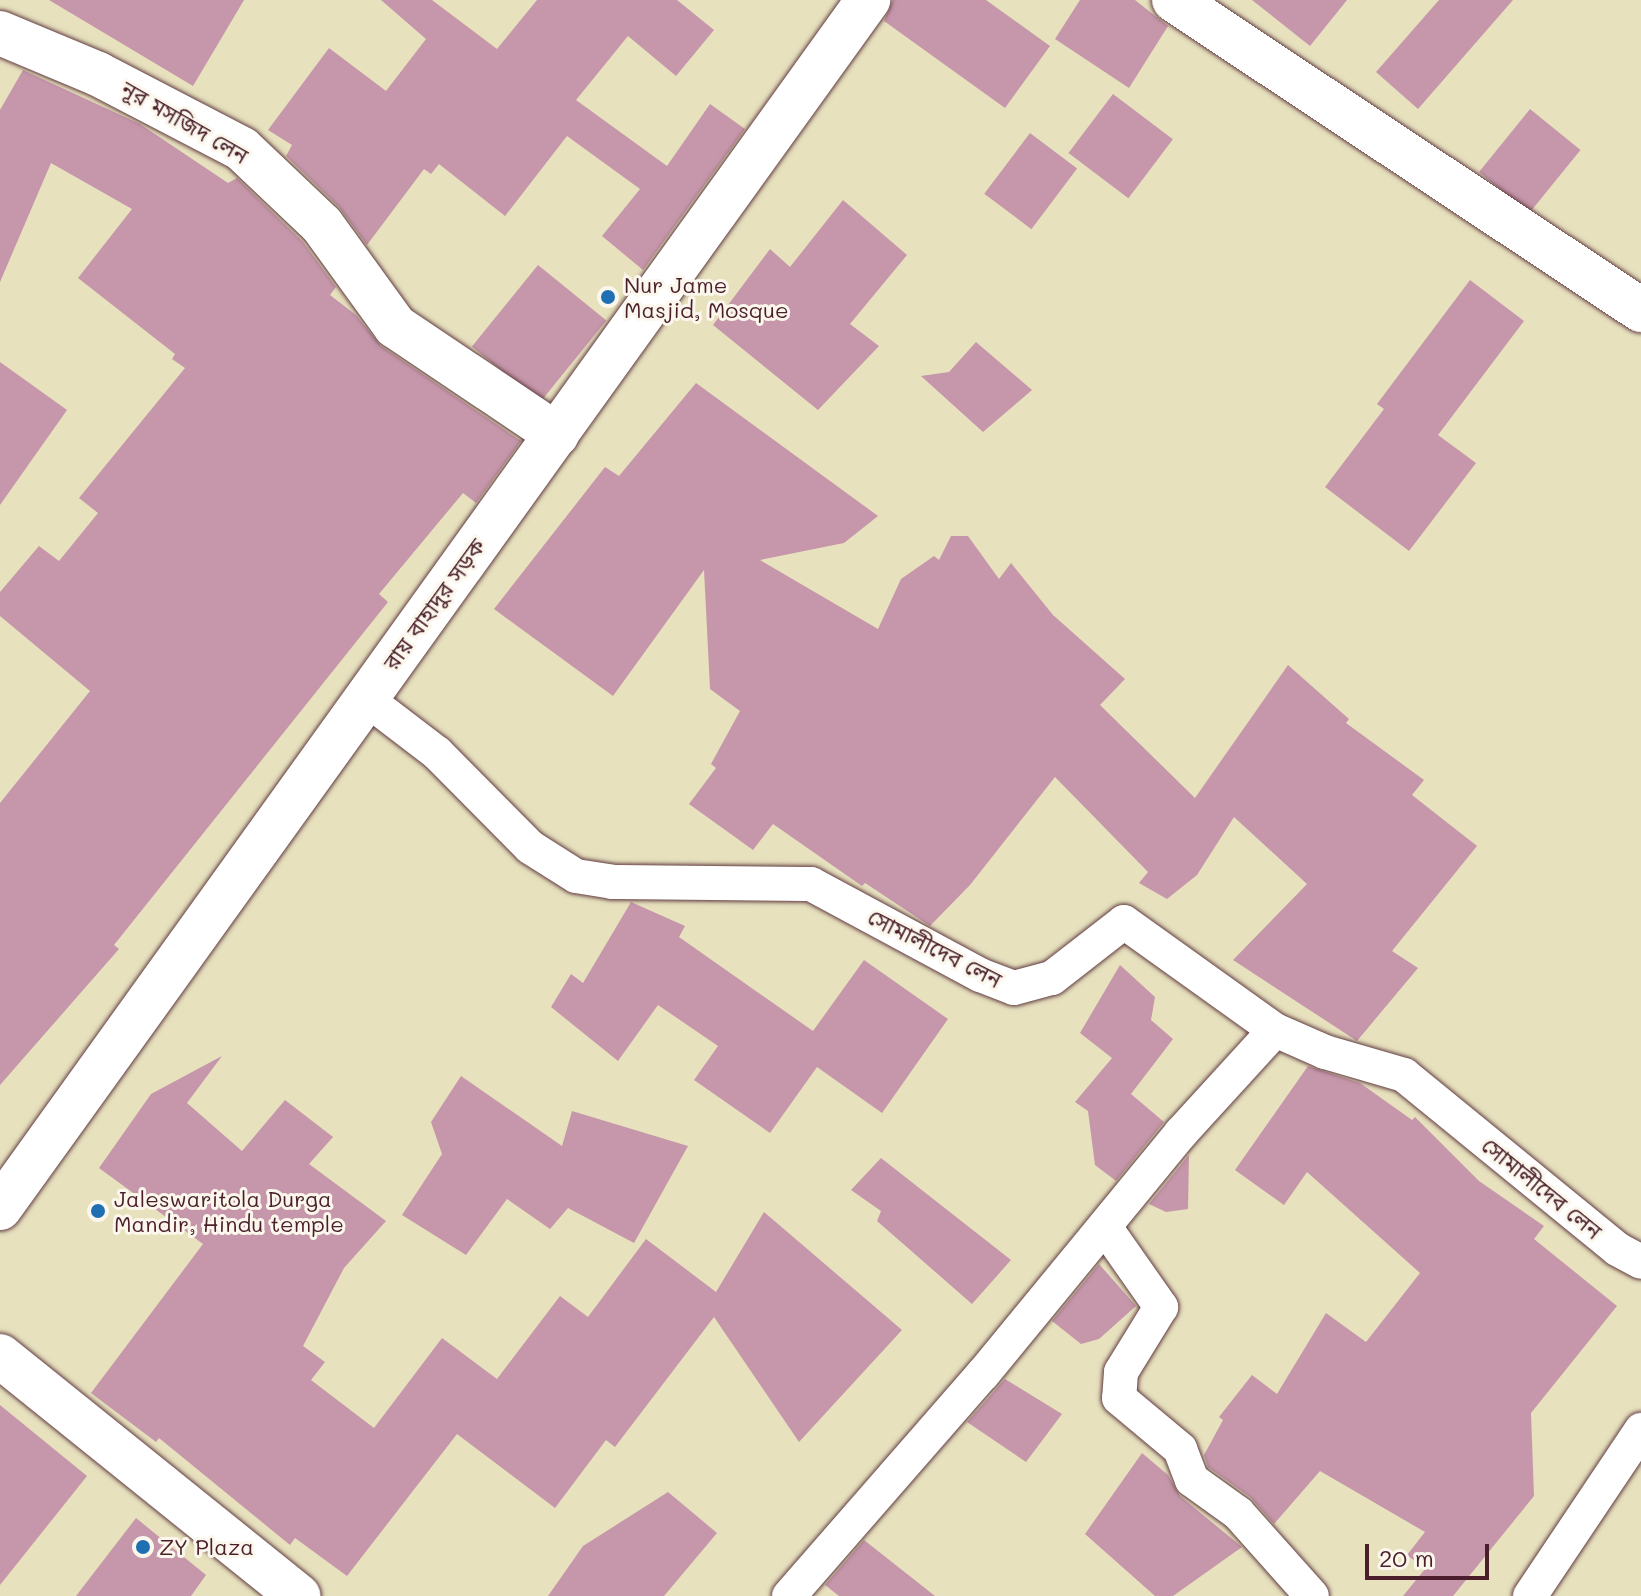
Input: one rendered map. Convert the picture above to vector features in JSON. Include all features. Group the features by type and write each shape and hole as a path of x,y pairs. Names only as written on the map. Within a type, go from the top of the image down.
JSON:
{"street":[{"name":"রায় বাহাদুর সড়ক","path":"0,1208 868,0"},
{"path":"1174,0 1641,310"},
{"name":"নূর মসজিদ লেন","path":"0,33 98,74 242,149 322,225 395,326 557,435"},
{"name":"সোমালীদেব লেন","path":"365,698 437,753 530,847 576,876 612,882 811,884 980,975 1014,988 1052,978 1124,922 1275,1030 1325,1052 1404,1075 1617,1249 1641,1262"},
{"path":"789,1596 1275,1030"},
{"path":"1105,1227 1161,1307 1121,1372 1119,1398 1180,1449 1192,1480 1238,1513 1312,1596"},
{"path":"0,1356 298,1596"},
{"path":"1530,1596 1641,1430"}],"building":[{"path":"49,0 244,0 193,86"},
{"path":"381,0 432,0 497,49 537,0 677,0 714,30 676,76 628,36 576,100 667,166 710,104 745,129 643,270 602,236 640,189 567,136 505,216 439,164 431,174 424,169 367,245 339,207 286,156 292,145 268,130 329,48 386,91 426,39"},
{"path":"893,0 986,0 1050,46 1005,108 884,21"},
{"path":"1080,0 1135,0 1168,26 1129,88 1055,39"},
{"path":"1252,0 1347,0 1310,46"},
{"path":"1439,0 1513,0 1418,109 1376,72"},
{"path":"23,70 140,124 228,183 237,178 303,242 336,287 330,295 356,315 381,346 521,441 476,503 463,493 379,594 388,602 114,945 119,949 0,1085 0,803 90,691 0,616 0,592 39,546 59,561 98,513 79,498 185,368 172,359 175,354 78,278 132,209 51,163 0,282 0,110"},
{"path":"1113,94 1173,139 1128,198 1068,153"},
{"path":"1530,109 1581,150 1530,213 1479,172"},
{"path":"1030,133 1077,169 1031,229 984,194"},
{"path":"843,200 907,255 850,324 879,346 818,410 713,325 770,249 790,267"},
{"path":"538,265 606,320 540,402 472,347"},
{"path":"1470,280 1524,321 1438,435 1476,463 1409,551 1325,487 1384,409 1377,404"},
{"path":"976,342 1032,390 983,432 921,376 949,372"},
{"path":"0,362 67,410 0,505"},
{"path":"696,383 878,516 844,543 760,560 878,629 901,579 934,556 939,560 951,536 968,536 999,579 1011,563 1053,615 1125,679 1100,705 1195,798 1288,665 1349,719 1346,723 1424,780 1412,795 1477,846 1392,951 1418,968 1357,1041 1233,960 1307,884 1234,817 1197,875 1167,899 1139,883 1148,872 1055,777 970,885 930,926 865,883 862,886 773,824 753,850 689,804 716,768 711,764 740,711 710,689 704,570 613,696 494,609 605,467 619,476"},
{"path":"631,902 685,926 679,937 813,1031 864,960 948,1019 882,1113 817,1067 770,1133 694,1080 718,1046 658,1005 618,1061 551,1007 571,974 583,983"},
{"path":"1120,965 1155,997 1151,1020 1173,1039 1131,1094 1164,1122 1116,1181 1095,1165 1088,1111 1075,1102 1112,1058 1080,1033"},
{"path":"222,1056 187,1103 242,1151 285,1100 333,1137 309,1164 386,1221 344,1268 303,1346 325,1362 311,1380 374,1428 442,1338 497,1379 560,1296 588,1317 646,1239 716,1292 764,1212 902,1330 799,1442 714,1317 615,1447 606,1440 555,1508 457,1434 347,1576 295,1538 290,1545 159,1438 156,1442 91,1393 203,1244 99,1168 151,1094"},
{"path":"1308,1066 1360,1083 1412,1120 1415,1117 1479,1181 1544,1226 1534,1239 1617,1306 1531,1413 1534,1496 1453,1596 1403,1596 1425,1569 1407,1555 1425,1532 1320,1471 1274,1524 1250,1497 1208,1467 1204,1455 1223,1420 1219,1417 1252,1375 1277,1394 1326,1313 1366,1342 1420,1273 1307,1172 1284,1205 1235,1170"},
{"path":"461,1076 562,1146 572,1111 688,1146 634,1243 568,1208 550,1229 507,1199 466,1255 402,1215 442,1154 431,1122"},
{"path":"1189,1155 1188,1209 1166,1212 1149,1204"},
{"path":"881,1158 1011,1260 972,1304 877,1221 881,1211 851,1190"},
{"path":"1099,1264 1136,1306 1099,1339 1081,1344 1052,1321"},
{"path":"1005,1379 1062,1414 1026,1462 967,1422"},
{"path":"0,1405 87,1476 0,1585"},
{"path":"1142,1453 1168,1475 1180,1496 1242,1547 1173,1596 1155,1596 1085,1534"},
{"path":"668,1492 717,1533 664,1596 548,1596 583,1546"},
{"name":"ZY Plaza","path":"136,1518 206,1575 191,1596 76,1596"},
{"path":"864,1540 935,1596 839,1596 825,1585"}],"place":[{"name":"Nur Jame Masjid, Mosque","path":"608,297"},
{"name":"Jaleswaritola Durga Mandir, Hindu temple","path":"98,1211"},
{"name":"ZY Plaza","path":"143,1547"}]}
